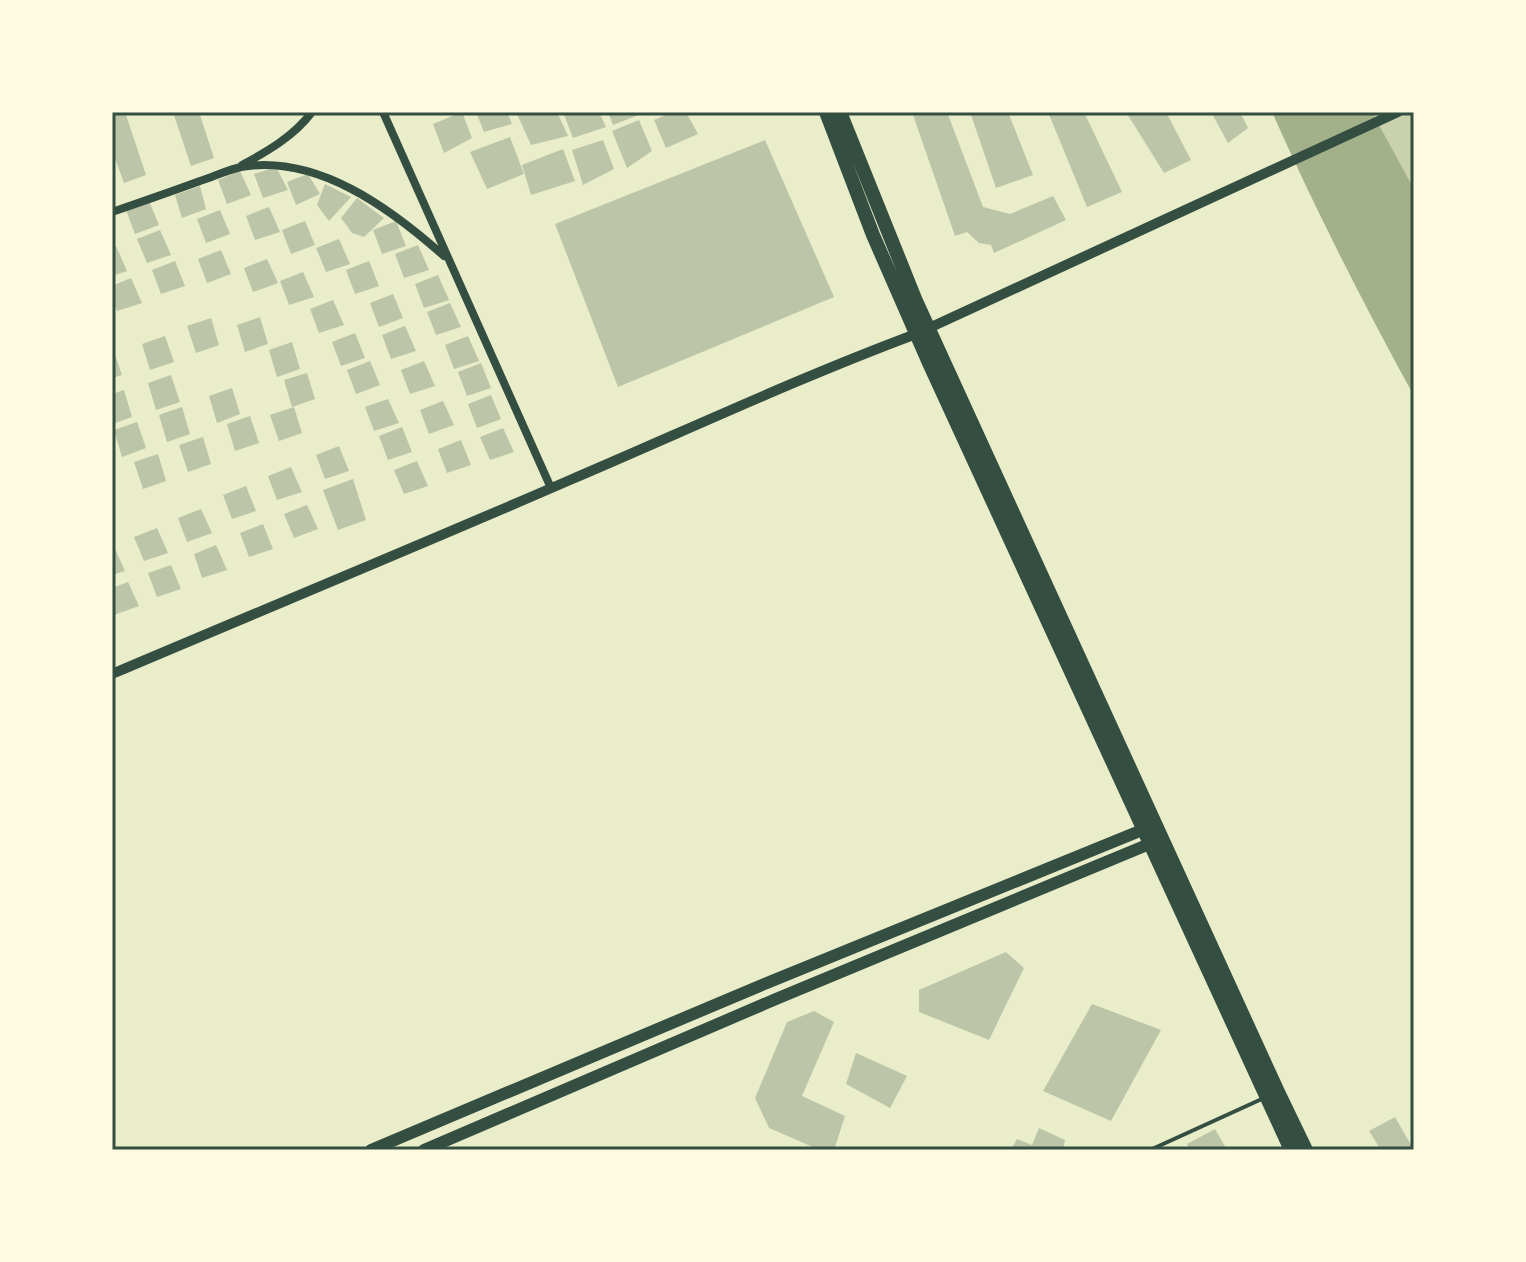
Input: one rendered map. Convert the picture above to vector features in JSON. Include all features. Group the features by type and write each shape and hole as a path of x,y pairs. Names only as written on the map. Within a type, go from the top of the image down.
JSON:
{"main road":[{"path":"826,112 873,235 922,332 1156,842 1306,1150"},
{"path":"840,112 922,332"},
{"path":"371,1150 776,979 1149,827"},
{"path":"1156,842 1291,1150"},
{"path":"424,1150 776,999 1156,842"}],"street":[{"path":"112,212 238,168 281,141 312,112"},
{"path":"383,112 551,488"},
{"path":"112,674 852,358 922,332 1395,114"},
{"path":"238,168 289,167 333,181 388,211 448,259"}],"lane":[{"path":"1150,1150 1266,1098"}],"shaded area":[{"path":"1272,112 1372,112 1414,189 1414,396 1340,256"},
{"path":"1372,112 1414,112 1414,189"}],"building":[{"path":"112,112 125,112 146,175 124,183 112,150"},
{"path":"173,112 199,112 214,158 191,166"},
{"path":"462,112 472,138 444,153 433,124"},
{"path":"476,112 507,112 512,124 484,132"},
{"path":"557,112 568,136 531,145 517,114"},
{"path":"563,112 599,112 606,127 573,138"},
{"path":"608,112 646,112 613,125"},
{"path":"673,112 686,112 698,134 666,148 654,120"},
{"path":"912,112 947,112 983,207 1010,214 1053,196 1066,220 994,253 991,245 979,243 967,232 955,236"},
{"path":"970,112 1008,112 1033,175 996,188"},
{"path":"1048,112 1084,112 1122,192 1087,207"},
{"path":"1126,112 1166,112 1191,160 1164,173"},
{"path":"1211,112 1240,112 1248,128 1228,143"},
{"path":"639,120 652,151 627,168 612,131"},
{"path":"510,137 524,174 487,189 470,152"},
{"path":"603,140 614,169 583,185 572,150"},
{"path":"765,140 834,297 618,387 555,224"},
{"path":"563,149 575,181 531,195 522,165"},
{"path":"276,167 288,190 263,198 254,174"},
{"path":"240,171 251,195 227,204 218,180"},
{"path":"308,174 320,194 296,205 287,182"},
{"path":"325,184 351,197 329,221 317,205"},
{"path":"200,186 206,209 182,218 175,195"},
{"path":"357,198 384,218 364,237 352,233 341,218"},
{"path":"149,201 159,225 135,234 126,210"},
{"path":"269,207 280,232 255,240 246,216"},
{"path":"220,210 230,234 206,243 197,219"},
{"path":"305,221 315,245 291,254 282,230"},
{"path":"396,221 406,246 382,254 373,230"},
{"path":"160,230 171,255 147,263 137,239"},
{"path":"339,239 350,264 326,272 316,248"},
{"path":"418,245 429,270 404,278 395,254"},
{"path":"116,246 127,271 112,276 112,248"},
{"path":"221,250 231,274 207,283 198,259"},
{"path":"267,259 278,283 253,292 244,268"},
{"path":"175,261 185,286 161,294 152,270"},
{"path":"369,261 379,286 355,294 346,270"},
{"path":"303,272 314,297 289,305 280,281"},
{"path":"438,275 449,300 424,308 415,284"},
{"path":"131,278 142,303 117,311 112,286"},
{"path":"393,294 403,318 379,327 370,303"},
{"path":"333,300 344,325 319,333 310,309"},
{"path":"450,303 461,327 436,335 427,312"},
{"path":"260,317 268,344 245,352 237,325"},
{"path":"211,318 219,345 196,353 187,326"},
{"path":"405,326 416,351 391,359 382,335"},
{"path":"355,333 365,358 341,366 332,342"},
{"path":"165,336 174,362 150,370 142,344"},
{"path":"468,336 479,361 454,369 445,345"},
{"path":"292,342 300,369 277,377 269,350"},
{"path":"112,346 122,375 112,378"},
{"path":"370,361 380,385 356,394 347,370"},
{"path":"424,361 435,386 410,394 401,370"},
{"path":"481,363 491,388 467,396 458,372"},
{"path":"307,373 315,399 292,407 284,380"},
{"path":"171,375 180,402 156,410 148,383"},
{"path":"232,388 240,414 217,423 209,396"},
{"path":"124,390 132,417 112,424 112,394"},
{"path":"491,395 501,419 477,428 468,404"},
{"path":"388,399 399,423 374,431 365,407"},
{"path":"443,401 454,425 429,434 420,410"},
{"path":"182,407 190,434 167,442 159,415"},
{"path":"294,407 302,433 279,441 270,415"},
{"path":"250,416 259,443 235,451 227,424"},
{"path":"137,422 146,448 122,457 114,430"},
{"path":"402,427 412,452 388,460 379,436"},
{"path":"503,428 514,452 490,460 480,437"},
{"path":"203,437 211,464 188,472 179,445"},
{"path":"461,440 471,465 447,473 438,449"},
{"path":"339,446 349,471 325,479 316,455"},
{"path":"158,454 166,481 143,489 134,462"},
{"path":"417,461 428,486 404,494 394,470"},
{"path":"291,467 302,492 277,500 268,476"},
{"path":"353,479 366,520 338,530 323,490"},
{"path":"246,486 256,511 232,519 223,495"},
{"path":"307,505 318,529 294,538 284,514"},
{"path":"201,509 212,533 187,542 178,518"},
{"path":"263,524 273,549 249,557 240,533"},
{"path":"157,528 168,553 144,561 134,537"},
{"path":"112,542 125,571 112,575"},
{"path":"216,545 227,570 202,578 194,554"},
{"path":"171,565 181,589 157,597 148,573"},
{"path":"128,582 139,606 114,615 112,588"},
{"path":"1006,952 1024,968 989,1040 919,1012 919,990"},
{"path":"1092,1004 1161,1030 1111,1121 1043,1091"},
{"path":"814,1011 834,1022 802,1096 845,1116 834,1150 820,1150 769,1128 755,1098 787,1022"},
{"path":"856,1053 907,1076 890,1108 846,1084"},
{"path":"1395,1117 1414,1150 1381,1150 1369,1131"},
{"path":"1039,1128 1065,1140 1063,1150 1011,1150 1017,1139 1032,1145"},
{"path":"1215,1129 1227,1150 1190,1150 1187,1144"}]}
